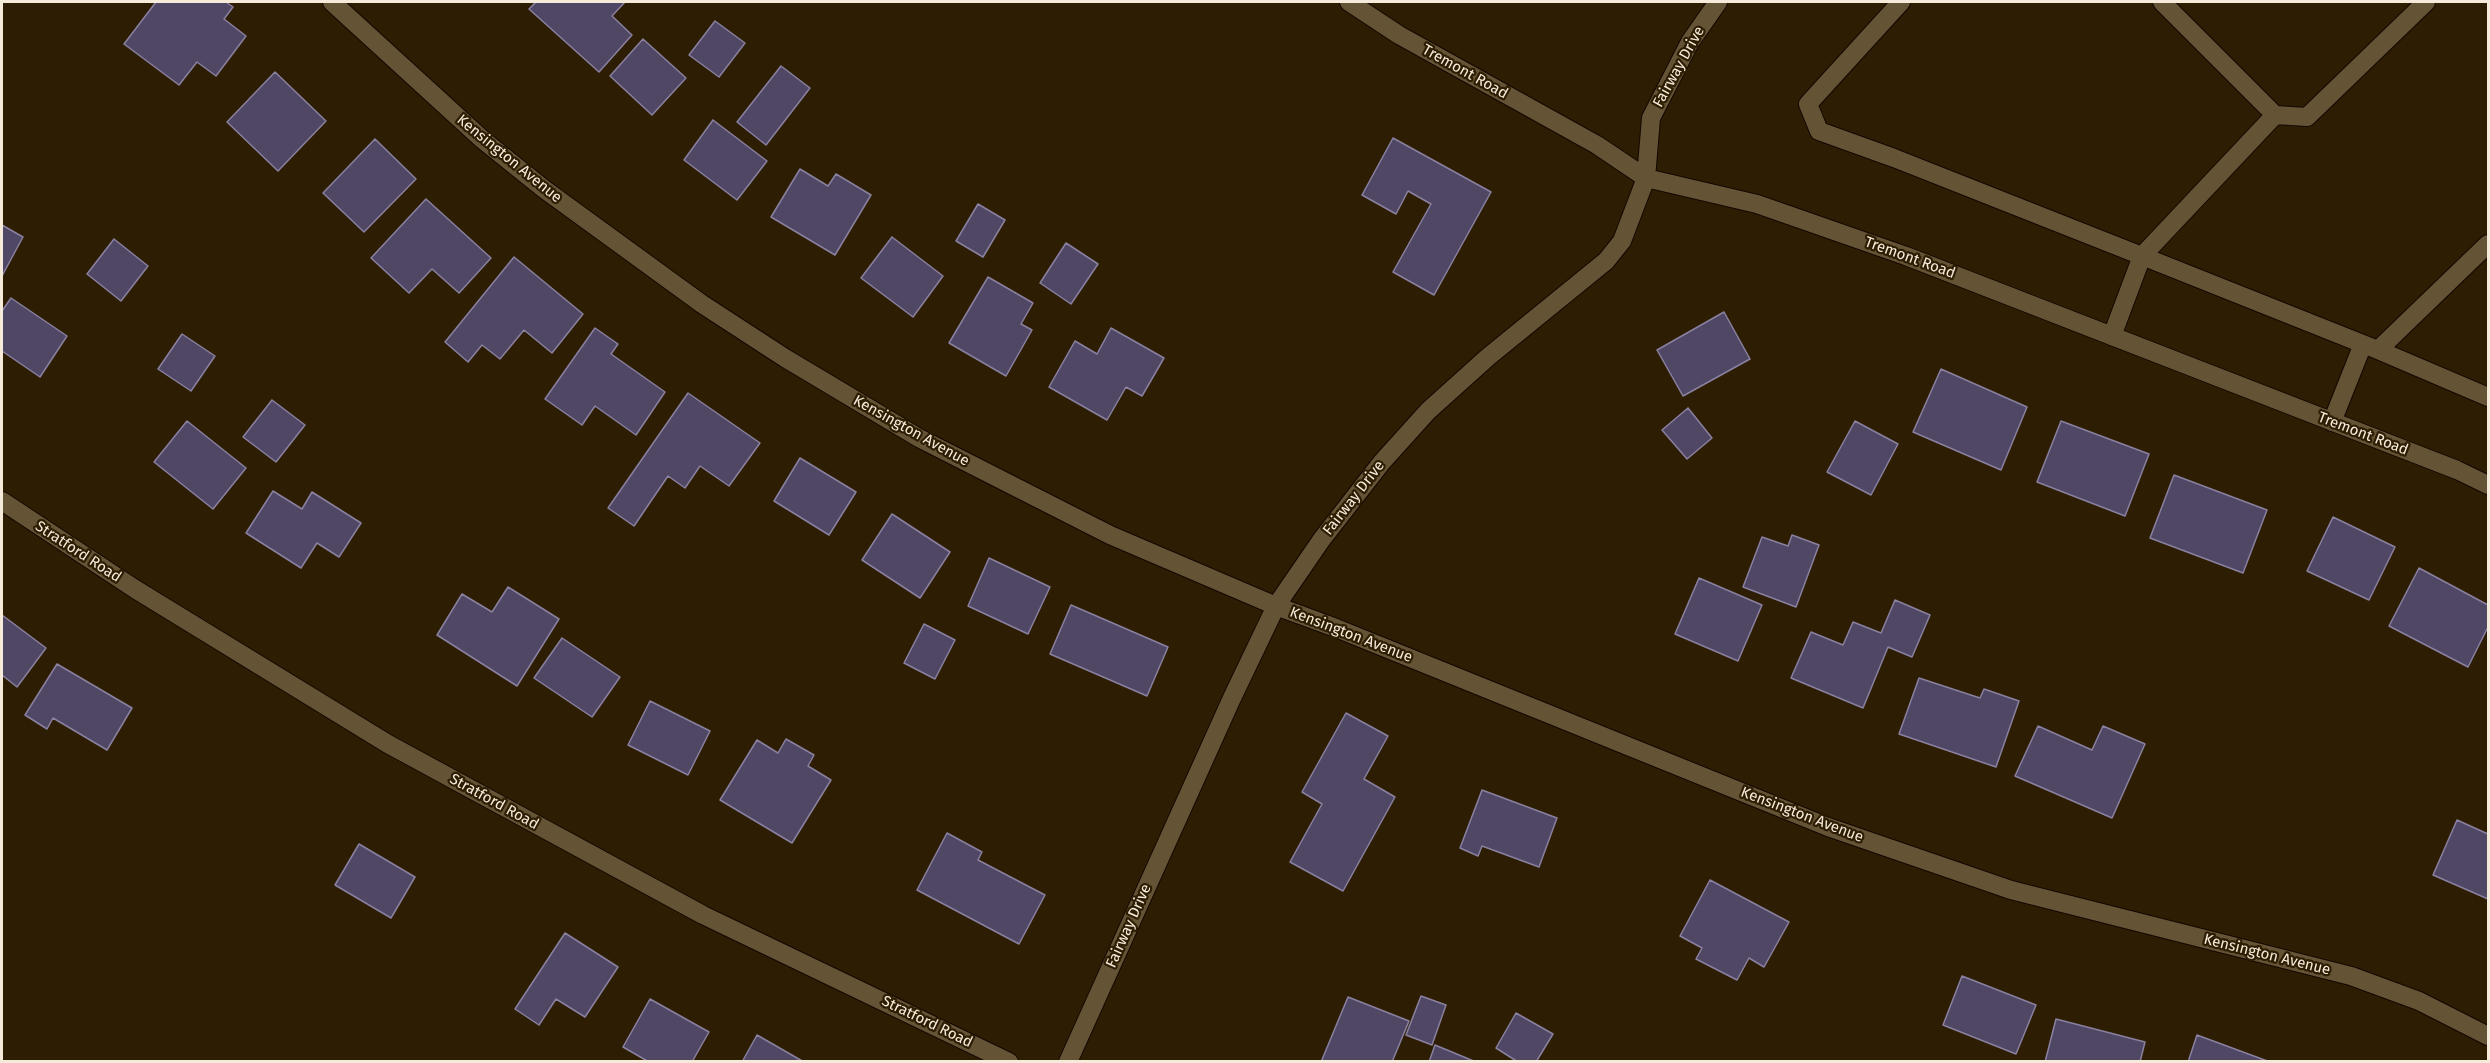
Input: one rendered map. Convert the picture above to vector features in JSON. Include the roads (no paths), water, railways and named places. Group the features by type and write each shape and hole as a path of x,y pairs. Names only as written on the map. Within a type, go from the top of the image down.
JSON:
{"street":[{"name":"Kensington Avenue","path":"332,2 491,147 702,304 785,358 919,438 1110,535 1276,606 1828,826 2011,890 2350,976 2419,1001 2488,1036"},
{"name":"Tremont Road","path":"1349,2 1399,35 1597,145 1646,178 1757,204 1906,256 2457,470 2488,485"},
{"name":"Fairway Drive","path":"1068,1062 1232,698 1276,606 1322,539 1382,462 1428,411 1488,357 1606,261 1622,241 1646,178 1651,118 1690,42 1718,2"},
{"path":"1901,2 1808,104 1819,131 2142,255 2488,397"},
{"path":"2162,2 2275,116 2307,117 2426,2"},
{"path":"2112,336 2142,255 2275,116"},
{"path":"2332,422 2370,347 2488,244"},
{"name":"Stratford Road","path":"2,501 135,589 388,744 703,915 1009,1062"}]}
